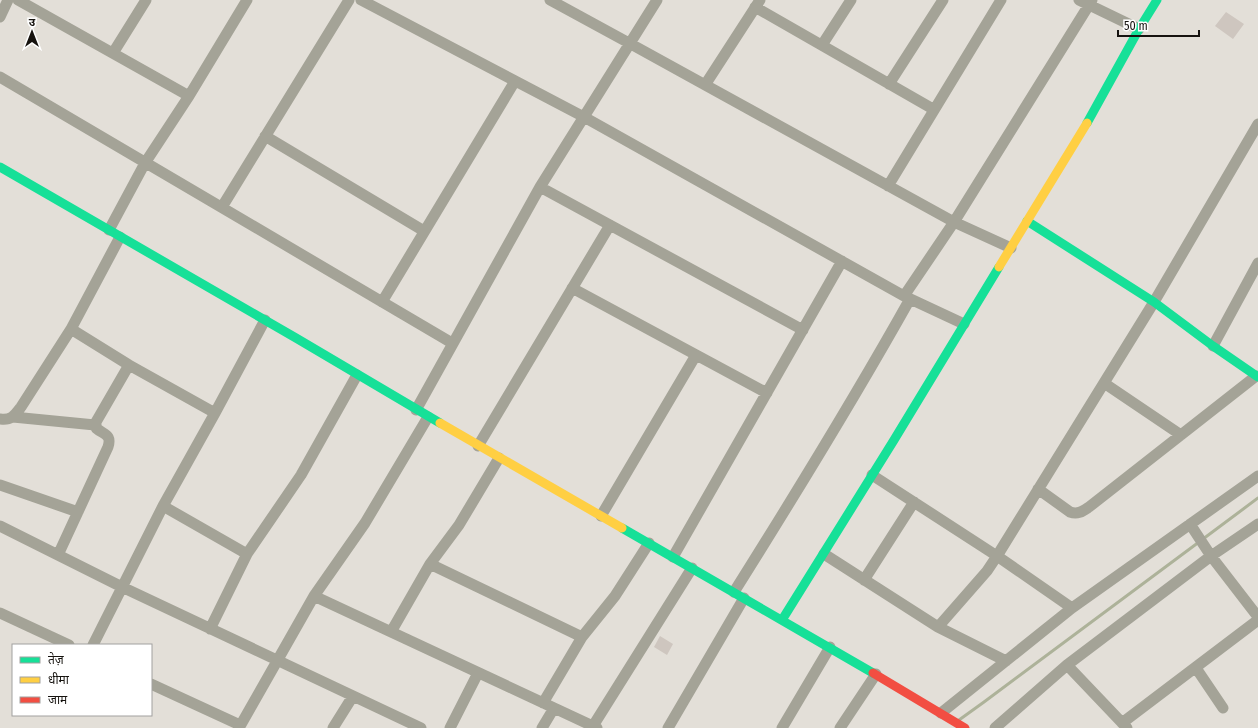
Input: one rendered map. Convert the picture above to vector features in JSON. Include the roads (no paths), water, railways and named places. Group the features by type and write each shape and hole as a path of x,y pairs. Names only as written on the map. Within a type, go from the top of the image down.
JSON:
{"street":[{"path":"0,17 8,0"},
{"path":"18,0 189,96"},
{"path":"113,53 146,0"},
{"path":"109,230 145,163 189,96 247,0"},
{"path":"222,207 349,0"},
{"path":"361,0 584,117 907,298 964,324"},
{"path":"550,0 571,4 630,43 705,85 954,222 1011,248"},
{"path":"416,410 540,187 657,0"},
{"path":"822,45 851,0"},
{"path":"889,84 944,0"},
{"path":"888,186 933,109 1001,0"},
{"path":"782,620 824,554 1090,118 1157,0"},
{"path":"734,592 813,466 907,298 1087,1 1140,29"},
{"path":"705,85 757,3 822,45 933,109"},
{"path":"0,77 452,343"},
{"path":"382,302 515,81"},
{"path":"938,627 987,571 997,556 1154,302 1258,124"},
{"path":"265,136 424,231"},
{"path":"0,167 265,320 478,446 830,647 965,728"},
{"path":"540,187 803,330"},
{"path":"1027,221 1154,302 1213,346 1257,376 1089,507 1077,513 1070,512 1038,489"},
{"path":"478,446 610,225"},
{"path":"0,419 6,420 13,417 21,407 71,329 120,237"},
{"path":"673,557 842,262"},
{"path":"1213,346 1257,266"},
{"path":"572,288 766,393"},
{"path":"94,644 163,506 265,320"},
{"path":"71,329 129,365 215,413"},
{"path":"601,516 696,355"},
{"path":"95,425 129,365"},
{"path":"210,628 247,554 301,475 357,375"},
{"path":"1104,383 1181,435"},
{"path":"13,417 95,425"},
{"path":"152,684 240,727 314,596 365,522 428,417"},
{"path":"58,555 110,441 107,435 98,430 95,425"},
{"path":"391,632 430,564 459,524 499,458"},
{"path":"872,475 997,556 1072,608"},
{"path":"945,716 1006,661 1072,608 1192,527 1258,476"},
{"path":"0,485 78,512"},
{"path":"864,580 914,502"},
{"path":"163,506 247,554"},
{"path":"995,728 1067,665 1209,553 1258,524"},
{"path":"0,526 122,587 421,728"},
{"path":"1067,665 1125,726 1258,619 1209,553 1192,527"},
{"path":"543,703 582,637 615,596 649,543"},
{"path":"824,554 938,627 1006,661"},
{"path":"430,564 582,637"},
{"path":"314,596 595,727 692,568"},
{"path":"668,728 744,598"},
{"path":"0,613 67,644"},
{"path":"782,728 830,647"},
{"path":"1196,668 1224,708"},
{"path":"450,728 478,673"},
{"path":"840,728 876,674"},
{"path":"333,728 353,696"},
{"path":"542,728 554,708"}],"waterway":[{"path":"1203,539 1258,498"},
{"path":"959,720 1199,542"}]}
